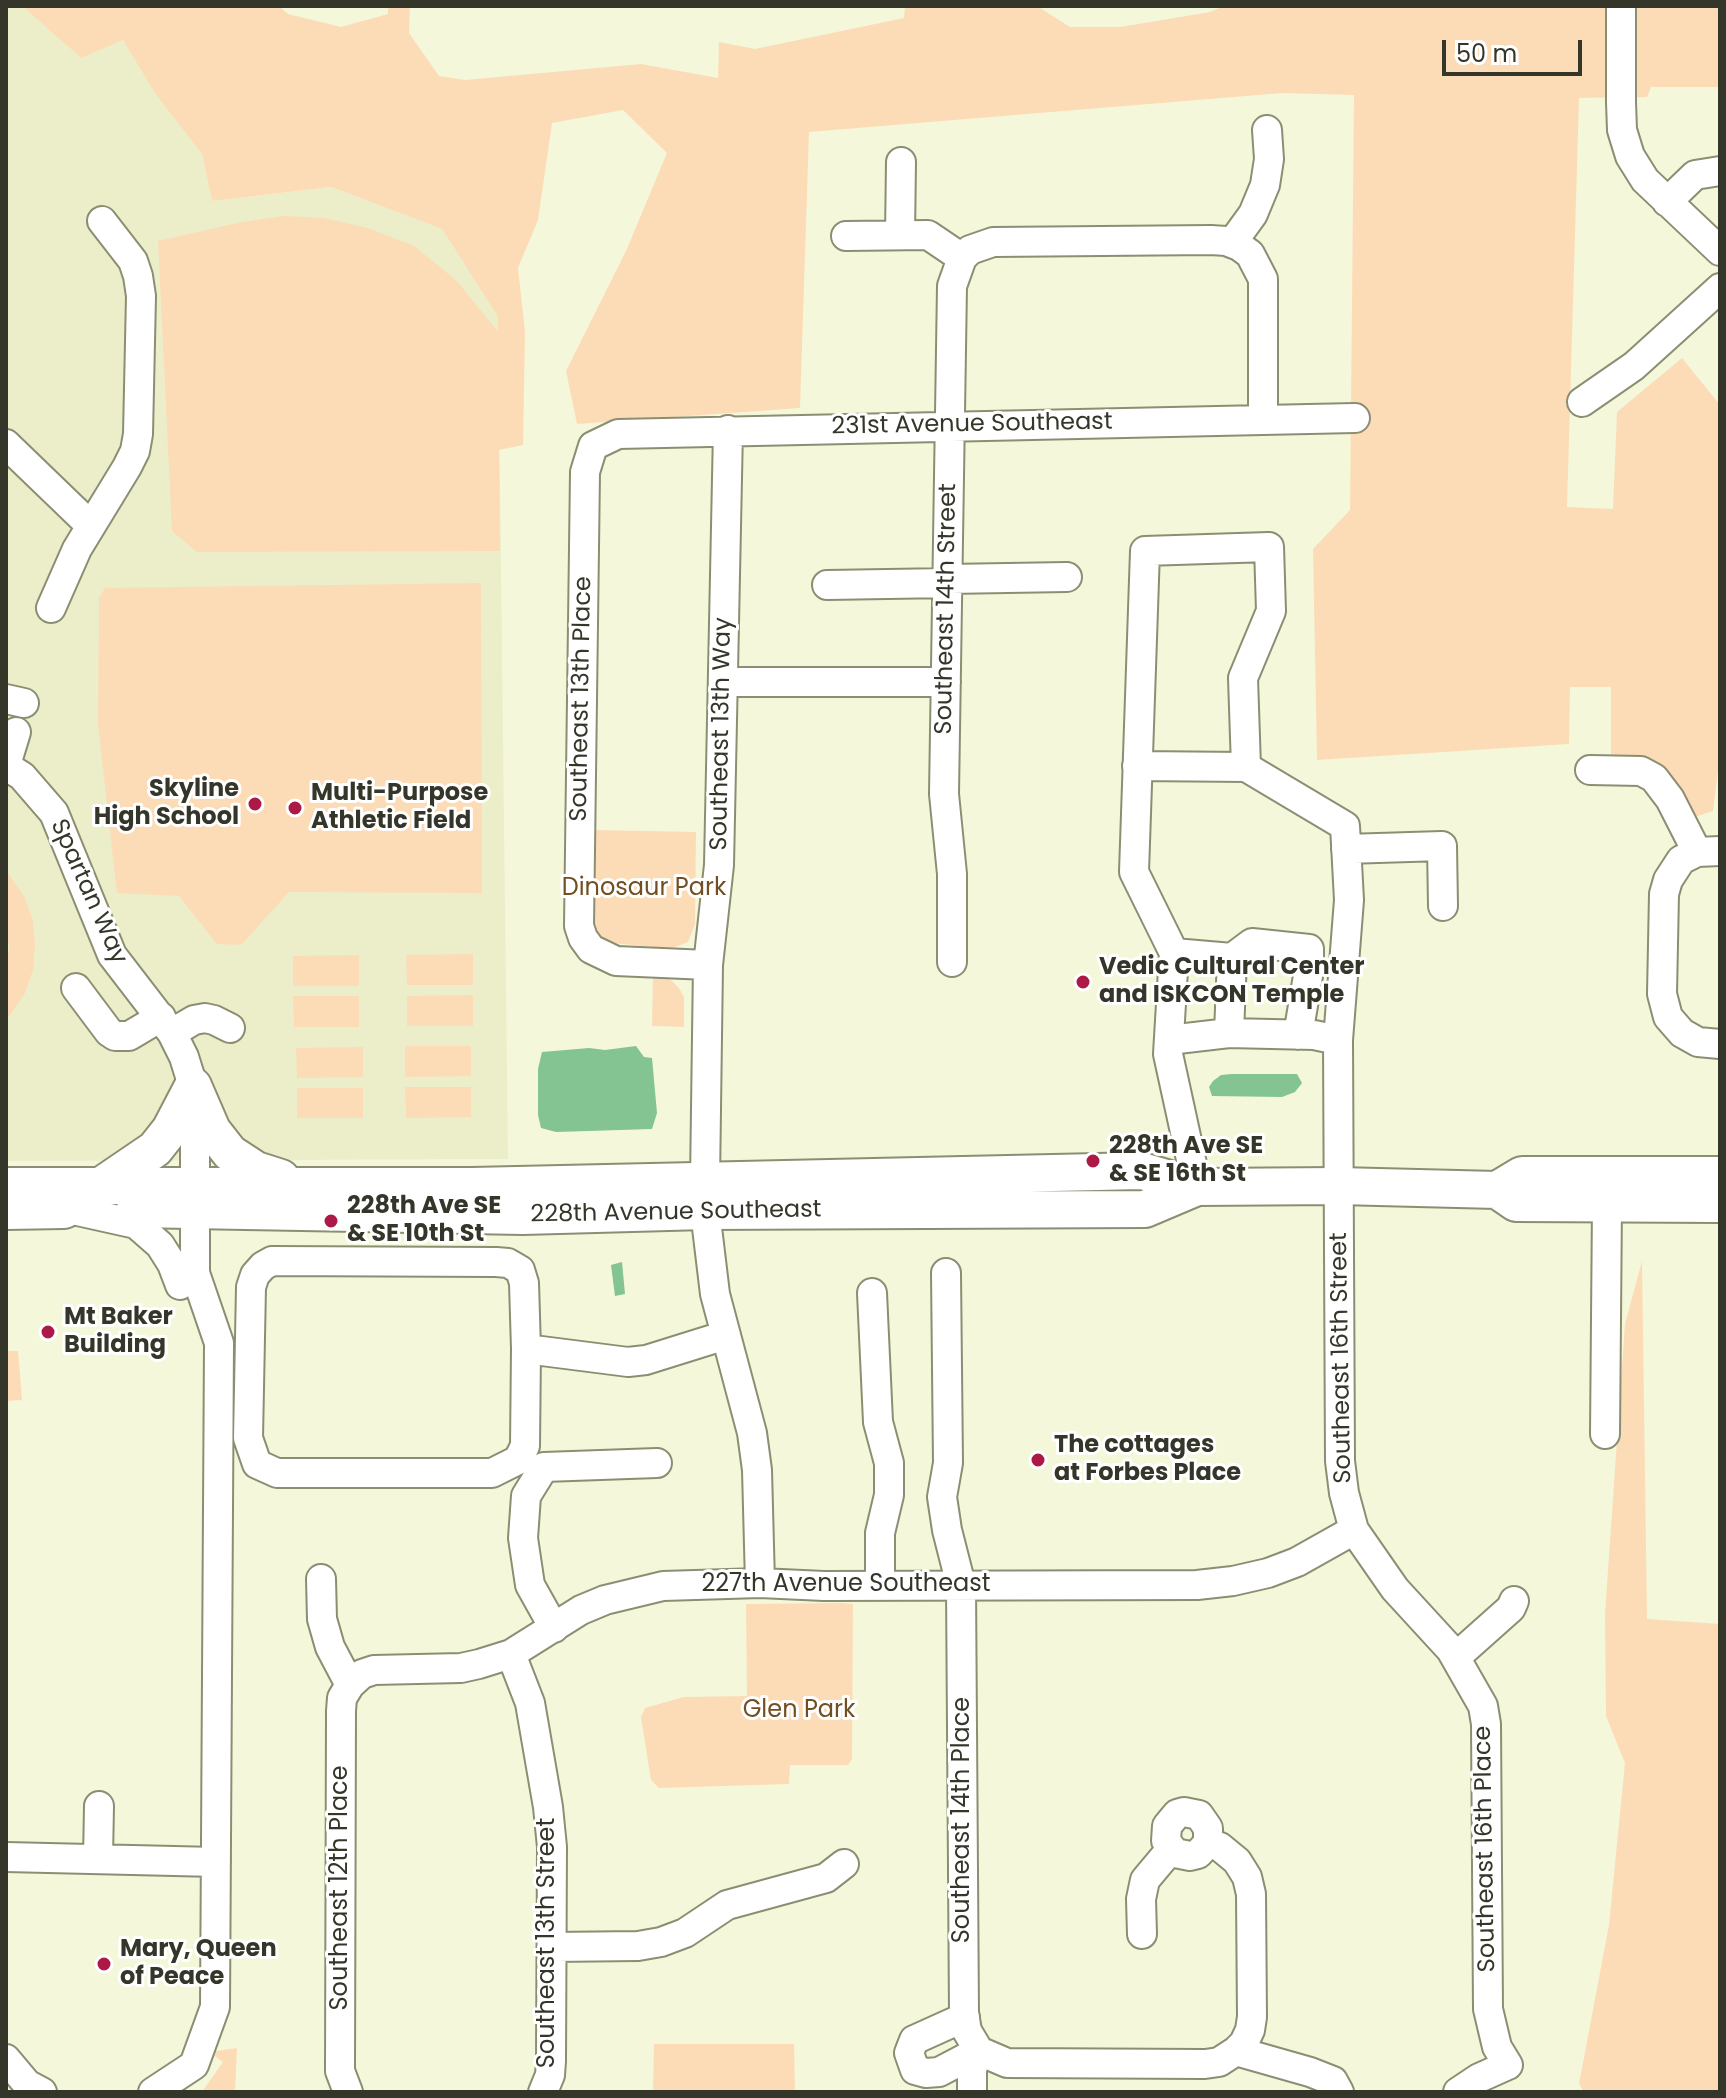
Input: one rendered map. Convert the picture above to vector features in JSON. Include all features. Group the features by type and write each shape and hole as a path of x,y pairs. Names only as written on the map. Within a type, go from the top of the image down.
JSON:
{"main road":[{"path":"193,1086 212,1130 230,1153 256,1170 303,1185"},
{"path":"102,1185 155,1149 170,1130 193,1086"},
{"name":"228th Avenue Southeast","path":"6,1211 73,1210 303,1185 572,1184 606,1198 672,1197 688,1201 705,1196 716,1201 726,1197 786,1195 798,1179 1142,1171 1197,1187 1339,1186 1497,1190 1522,1175 1720,1175"},
{"name":"228th Avenue Southeast","path":"6,1186 102,1185 195,1197 523,1216 705,1196 1145,1209 1197,1187"},
{"name":"228th Avenue Southeast","path":"1497,1190 1516,1203 1720,1204"}],"street":[{"path":"1621,6 1622,130 1630,156 1645,180 1720,251"},
{"path":"1241,248 1265,185 1269,159 1267,130"},
{"path":"900,235 901,162"},
{"path":"1667,202 1695,175 1720,171"},
{"path":"51,608 66,570 135,451 138,434 141,296 138,276 133,261 102,221"},
{"path":"846,236 928,235 962,258 970,250 993,242 1211,240 1241,248 1259,266 1263,279 1263,419"},
{"name":"Southeast 14th Street","path":"952,962 951,862 944,794 952,286 962,258"},
{"path":"1582,402 1634,366 1720,288"},
{"name":"231st Avenue Southeast","path":"593,446 618,434 1355,418"},
{"name":"Southeast 13th Way","path":"728,430 719,865 708,965 705,1196 709,1259 752,1433 757,1470 760,1583"},
{"path":"6,444 91,526"},
{"name":"Southeast 13th Place","path":"593,446 585,472 579,926 591,949 616,961 708,965"},
{"path":"1197,1187 1168,1054 1174,953 1134,872 1145,551 1269,547 1271,611 1243,678 1246,767"},
{"path":"827,585 1067,577"},
{"path":"723,682 946,682"},
{"name":"Spartan Way","path":"16,732 6,766 22,776 54,813 112,955 166,1025 189,1070 193,1086 195,1197 187,1279"},
{"path":"1137,766 1246,767 1345,826 1346,849 1442,846 1443,906"},
{"path":"1590,770 1641,771 1654,778 1670,799 1699,854 1668,880 1664,894 1662,994 1668,1017 1682,1033 1692,1040 1720,1044"},
{"name":"Southeast 16th Street","path":"1346,849 1349,900 1338,1040 1340,1461 1344,1493 1354,1530"},
{"path":"1174,953 1232,958 1252,943 1309,949 1309,970 1298,1035"},
{"path":"1229,1033 1232,958"},
{"path":"1309,970 1342,983"},
{"path":"76,988 115,1036 129,1036 205,1018 230,1028"},
{"path":"1169,1040 1229,1033 1298,1035 1338,1040"},
{"path":"1605,1434 1607,1204"},
{"path":"73,1210 136,1224 160,1245 172,1264 187,1279 219,1343 215,2007 194,2065 153,2092"},
{"path":"272,1261 508,1263 520,1270 524,1283 526,1349 525,1446 518,1460 492,1473 277,1473 257,1464 248,1438 251,1287 255,1275 272,1261"},
{"name":"Southeast 14th Place","path":"946,1273 948,1463 942,1497 961,1585 965,2017 967,2031 979,2051"},
{"path":"872,1293 878,1422 889,1463 889,1495 880,1533 880,1585"},
{"path":"526,1349 628,1362 646,1360 726,1335"},
{"path":"554,1628 530,1585 523,1538 526,1496 544,1467 657,1463"},
{"name":"227th Avenue Southeast","path":"350,1685 362,1674 374,1670 461,1668 511,1654 581,1610 633,1592 663,1586 760,1583 1197,1585 1268,1573 1297,1562 1354,1530"},
{"name":"Southeast 16th Place","path":"1354,1530 1395,1589 1456,1657 1477,1693 1486,1724 1488,2009 1497,2047 1508,2065 1458,2092"},
{"path":"321,1579 322,1619 330,1647 350,1685"},
{"path":"1456,1657 1511,1608 1514,1601"},
{"name":"Southeast 13th Street","path":"511,1654 530,1703 552,1847 551,2061 545,2091"},
{"name":"Southeast 12th Place","path":"348,2092 340,2071 341,1743 342,1698 350,1685"},
{"path":"98,1858 99,1806"},
{"path":"1177,1814 1199,1815 1210,1835 1208,1843 1198,1854 1182,1856 1171,1849 1166,1841 1167,1826 1177,1814"},
{"path":"979,2051 1007,2063 1190,2064 1219,2062 1240,2047 1250,2030 1252,2017 1251,1894 1247,1877 1237,1861 1220,1847 1208,1843"},
{"path":"1142,1934 1141,1899 1145,1880 1171,1849"},
{"path":"6,1857 216,1862"},
{"path":"553,1947 638,1946 661,1942 685,1933 727,1905 826,1878 844,1864"},
{"path":"965,2017 914,2040 909,2053 915,2070 939,2072 979,2051"},
{"path":"1240,2047 1251,2057 1333,2081 1339,2092"},
{"path":"972,2092 972,2069 979,2051"},
{"path":"6,2059 27,2084 42,2092"}],"shaded area":[{"name":"Skyline High School","path":"6,6 22,6 81,58 123,39 156,95 202,154 212,201 331,187 442,229 498,317 508,1159 6,1161"},
{"path":"636,1046 644,1057 652,1058 657,1113 652,1129 556,1132 541,1128 538,1069 542,1052"},
{"path":"1297,1074 1302,1083 1295,1092 1282,1097 1212,1096 1209,1087 1213,1081 1221,1075"},
{"path":"622,1262 625,1294 615,1296 611,1265"}],"green space":[{"path":"22,6 279,6 288,14 341,27 388,14 388,6 410,6 409,33 439,76 465,80 641,64 718,78 719,42 755,49 904,18 905,6 1037,6 1070,27 1120,27 1210,12 1224,6 1720,6 1720,87 1651,87 1647,97 1579,98 1567,507 1613,509 1617,412 1682,358 1720,405 1720,754 1713,811 1698,816 1684,812 1611,762 1611,687 1570,687 1569,744 1317,760 1313,549 1350,510 1354,95 1282,93 809,132 800,408 577,424 566,371 626,251 667,153 623,110 552,123 538,220 518,268 525,332 523,445 499,450 500,551 197,552 172,531 158,241 284,216 324,218 368,228 414,246 457,281 498,332 498,317 442,229 331,187 212,201 202,154 156,95 123,40 81,58"},
{"name":"Multi-Purpose Athletic Field","path":"481,583 482,893 289,892 241,945 217,944 179,896 117,893 98,724 99,598 105,588"},
{"name":"Dinosaur Park","path":"594,830 696,832 695,924 688,942 673,948 653,947 613,943 598,937 591,917"},
{"path":"6,870 25,898 33,921 35,946 33,970 25,993 6,1021 9,948"},
{"path":"473,954 473,985 407,985 406,955"},
{"path":"359,955 359,986 293,986 293,956"},
{"path":"653,974 669,978 679,988 684,997 684,1027 652,1026"},
{"path":"473,995 473,1026 407,1026 407,996"},
{"path":"293,996 359,996 359,1027 294,1027"},
{"path":"405,1046 471,1046 471,1076 405,1077"},
{"path":"363,1047 363,1077 297,1078 296,1048"},
{"path":"405,1087 471,1087 471,1117 406,1118"},
{"path":"297,1088 363,1088 363,1118 297,1118"},
{"path":"1642,1261 1647,1619 1720,1624 1720,2092 1584,2092 1579,2084 1609,1925 1625,1763 1606,1716 1605,1614 1625,1324"},
{"path":"6,1345 7,1351 18,1351 22,1400 6,1401"},
{"name":"Glen Park","path":"746,1604 853,1604 852,1759 848,1765 790,1765 789,1784 659,1788 651,1780 641,1717 645,1708 684,1697 747,1696"},
{"path":"654,2044 794,2044 795,2092 653,2092"},
{"path":"237,2048 235,2092 202,2092 223,2062 209,2052"}],"place":[{"name":"Skyline High School","path":"255,804"},
{"name":"Multi-Purpose Athletic Field","path":"295,808"},
{"name":"Vedic Cultural Center and ISKCON Temple","path":"1083,982"},
{"name":"228th Ave SE & SE 16th St","path":"1093,1161"},
{"name":"228th Ave SE & SE 10th St","path":"331,1221"},
{"name":"Mt Baker Building","path":"48,1332"},
{"name":"The cottages at Forbes Place","path":"1038,1460"},
{"name":"Mary, Queen of Peace","path":"104,1964"}]}
